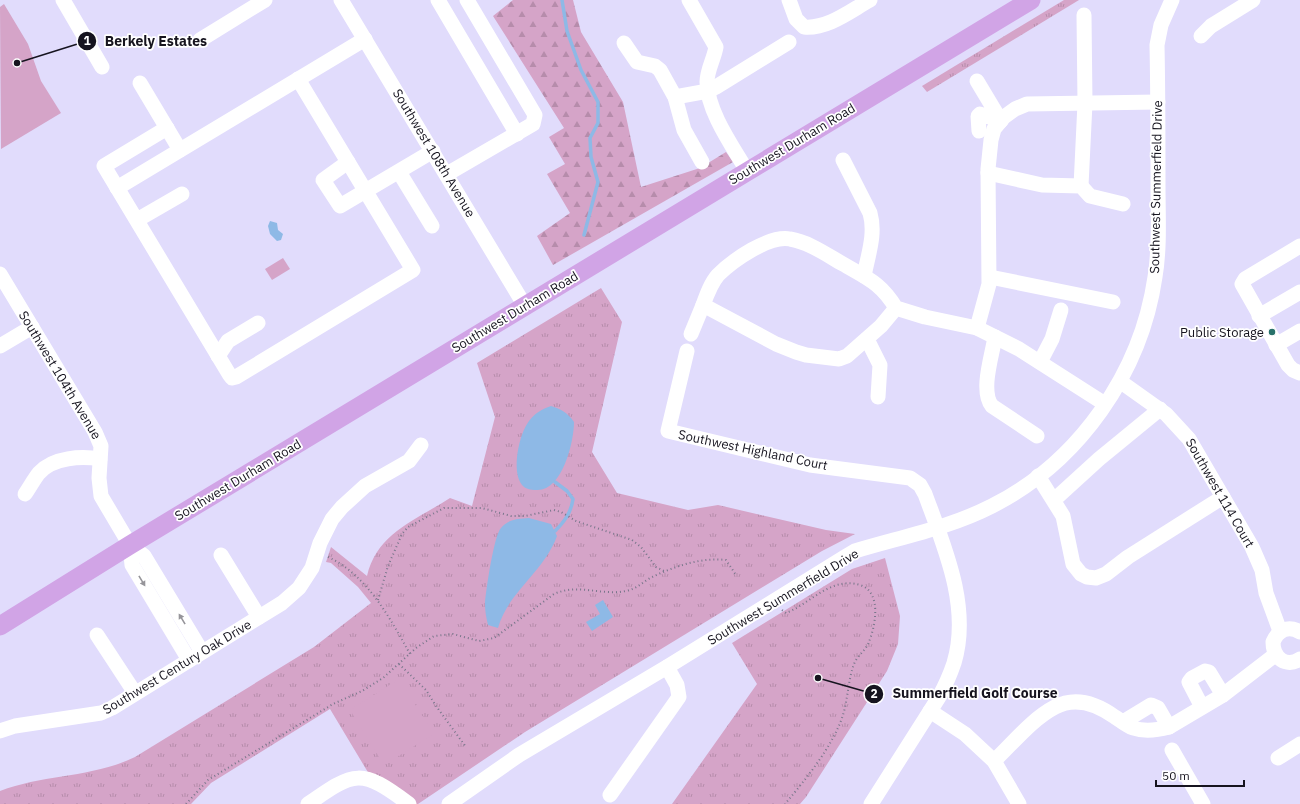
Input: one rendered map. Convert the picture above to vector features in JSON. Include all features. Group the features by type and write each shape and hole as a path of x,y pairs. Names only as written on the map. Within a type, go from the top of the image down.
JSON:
{"main road":[{"name":"Southwest Durham Road","path":"0,626 130,545 1031,0"}],"street":[{"path":"62,0 102,67"},
{"path":"200,40 265,0"},
{"name":"Southwest 108th Avenue","path":"341,0 525,306"},
{"path":"438,0 517,134"},
{"path":"447,174 533,124 535,115 467,0"},
{"path":"689,0 716,47 708,72 708,91 719,121 747,171"},
{"path":"789,0 796,19 804,27 814,28 833,21 870,0"},
{"name":"Southwest Summerfield Drive","path":"449,804 519,755 667,667 776,598 855,551 937,527 991,506 1038,476 1080,437 1121,382 1143,331 1156,276 1158,230 1158,45 1161,25 1172,0"},
{"path":"1201,36 1212,26 1253,0"},
{"path":"1084,15 1085,103 1081,186 1090,196 1124,204"},
{"path":"456,32 478,19"},
{"path":"117,188 365,39"},
{"path":"675,97 708,91 789,42"},
{"path":"624,43 637,62 655,66 660,70 675,97 684,130 702,162"},
{"path":"166,128 104,166 229,374 232,378 236,378 413,270 298,79"},
{"path":"977,81 1000,121"},
{"path":"140,83 180,150"},
{"path":"977,328 985,301 990,276 988,173 991,140 994,129 1000,121 1015,109 1027,104 1158,102"},
{"path":"979,131 978,116 980,114 1000,121"},
{"path":"348,162 323,180 340,206 433,151"},
{"path":"843,160 870,213 873,223 872,238 864,276"},
{"path":"399,172 432,226"},
{"path":"988,173 1042,185 1081,186"},
{"path":"137,220 182,194"},
{"path":"691,334 712,284 719,275 751,251 773,240 790,239 816,249 879,285 888,294 896,308 925,317 977,328 1040,362 1105,404"},
{"path":"1300,246 1243,281 1242,287 1288,365 1293,370 1300,373"},
{"name":"Southwest 104th Avenue","path":"0,274 95,432 101,446 101,496 130,545 144,556 195,656"},
{"path":"990,276 1113,302"},
{"path":"1259,316 1300,292"},
{"path":"703,304 776,344 806,355 839,359 847,356 896,308"},
{"path":"1040,362 1052,339 1061,310"},
{"path":"218,356 228,341 258,323"},
{"path":"0,346 32,327"},
{"path":"1276,345 1300,331"},
{"path":"995,337 986,386 988,399 992,406 1037,436"},
{"path":"867,338 880,365 878,397"},
{"name":"Southwest Highland Court","path":"687,351 668,431 810,465 910,478 920,485 925,494 937,527"},
{"name":"Southwest 114 Court","path":"1121,382 1160,409 1189,439 1252,547 1262,570 1266,593 1280,631"},
{"path":"1054,500 1099,459 1160,409"},
{"name":"Southwest Century Oak Drive","path":"0,731 15,726 101,713 282,603 299,588 312,568 317,552 332,519 342,507 365,486 409,460 421,446"},
{"path":"25,494 40,472 58,462 85,457 100,459"},
{"path":"1038,476 1054,500 1066,525 1073,564 1081,574 1096,578 1106,574 1128,557 1223,497"},
{"path":"872,804 939,697 954,663 959,626 955,587 937,527"},
{"name":"Southwest Century Oak Drive","path":"221,555 259,617"},
{"path":"1300,632 1293,629 1280,631 1273,642 1275,655 1286,662 1300,660"},
{"path":"97,635 135,693"},
{"path":"994,762 1041,716 1056,706 1073,702 1088,702 1102,708 1132,728 1151,730 1169,727 1223,695 1275,655"},
{"path":"610,795 679,697 677,685 667,667"},
{"path":"1202,707 1189,682 1192,678 1205,671 1209,672 1223,695"},
{"path":"1123,722 1151,705 1158,708 1169,727"},
{"path":"930,711 965,734 994,762 1019,804"},
{"path":"1278,758 1300,744"},
{"path":"1172,750 1204,804"},
{"path":"308,804 338,783 352,778 369,779 391,791 409,804"}],"path":[{"path":"378,600 388,566 402,534 408,527 444,508 482,508 511,516 525,516 554,510 561,512 576,521 632,540 641,547 656,567 666,572"},
{"path":"317,552 334,560 352,574 378,600 410,654"},
{"path":"186,804 208,780 333,704 362,691 383,678 410,654 434,636 453,634 480,641 494,638 554,594 564,589 585,588 627,591 666,572 695,561 713,559 726,560 736,575"},
{"path":"776,598 781,610 786,613 838,584 850,583 862,585 868,591 874,600 876,612 872,633 867,646 858,655 853,666 843,716 808,776 785,804"},
{"path":"399,664 426,690 466,747"}],"green space":[{"path":"513,0 573,0 581,32 623,102 641,187 700,168 726,152 733,162 553,265 537,236 570,213 547,174 565,164 549,137 564,128 493,16"},
{"path":"1064,0 1079,0 927,92 922,86"},
{"path":"4,4 28,44 41,81 61,113 1,149 0,7"},
{"path":"283,258 290,269 272,280 265,269"},
{"path":"601,288 622,322 592,452 617,493 688,510 718,505 826,530 855,534 822,551 525,732 418,804 415,804 369,774 330,709 211,783 191,804 0,804 0,791 34,781 102,769 135,757 314,647 371,603 358,587 331,563 326,562 331,547 367,576 372,561 379,549 389,538 411,521 450,498 472,506 495,417 477,363"},
{"path":"885,558 900,616 898,644 887,671 800,804 672,804 757,684 732,643 852,569"},
{"path":"399,679 434,734 384,765 350,710"}],"water":[{"path":"270,221 277,223 278,230 283,234 281,240 277,241 270,234 268,226"},
{"path":"551,406 564,412 574,422 569,453 565,464 553,483 545,488 536,490 528,489 522,485 517,471 519,443 525,427 531,418 545,408"},
{"path":"529,518 551,524 557,536 544,560 510,604 503,615 498,628 488,625 485,603 491,563 498,533 504,525 510,521"},
{"path":"603,600 613,617 592,631 586,622 600,614 595,605"}],"waterway":[{"path":"562,0 567,31 581,70 598,102 598,123 590,138 591,157 598,182 584,235"},
{"path":"555,482 567,491 573,499 571,509 567,517 555,531"}],"place":[{"name":"Berkely Estates","path":"17,63"},
{"name":"Public Storage","path":"1272,332"},
{"name":"Summerfield Golf Course","path":"818,678"}]}
